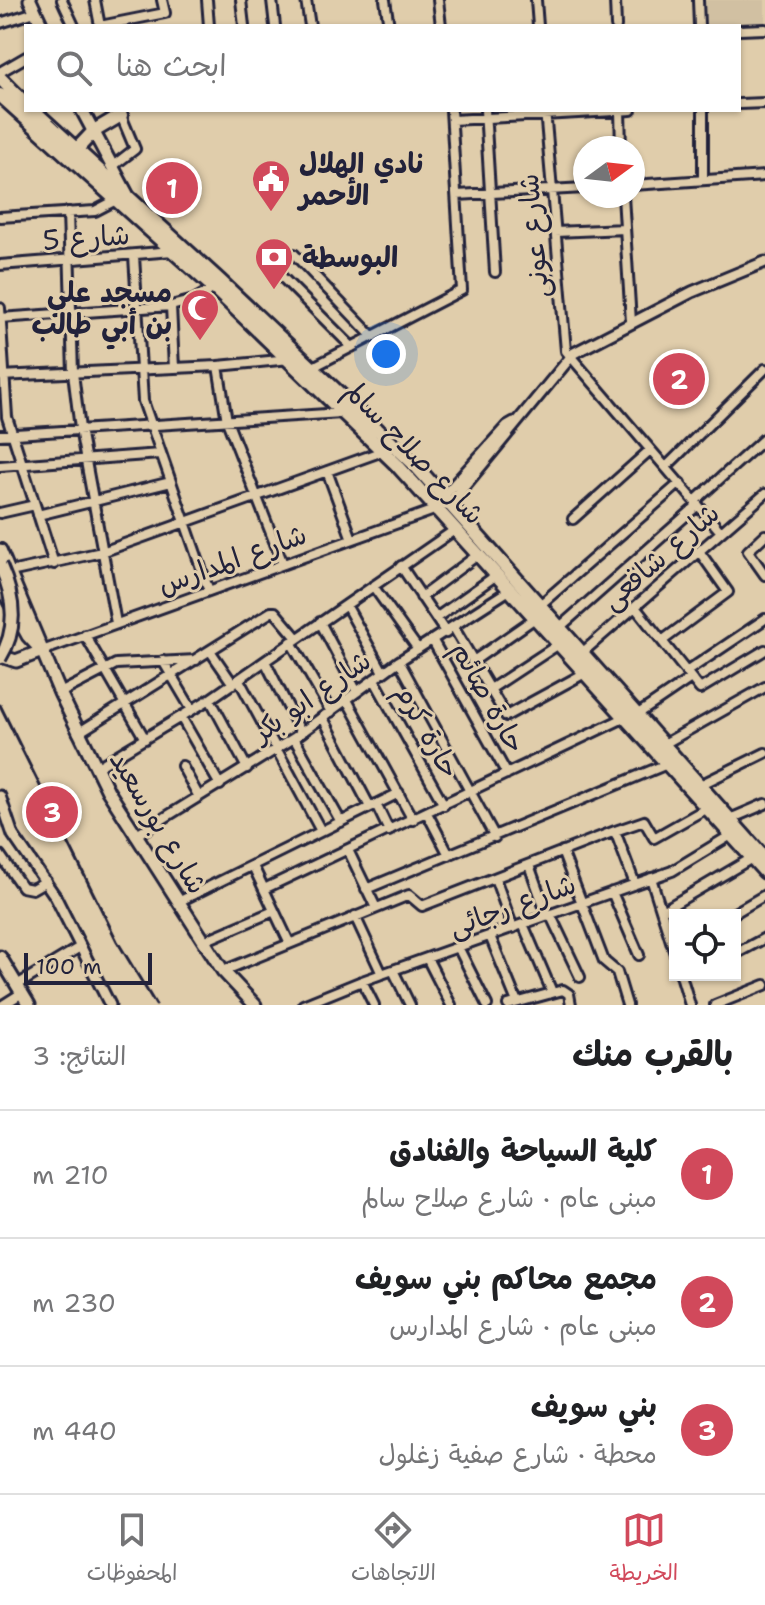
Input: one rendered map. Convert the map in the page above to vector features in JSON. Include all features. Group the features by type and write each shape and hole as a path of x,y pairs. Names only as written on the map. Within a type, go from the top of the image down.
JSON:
{"main road":[{"path":"0,78 24,102"},
{"name":"شارع صلاح سالم","path":"0,95 123,197 313,367 415,465 443,503 538,611 559,644 585,673 664,744 730,819 761,856 765,872"},
{"name":"شارع صلاح سالم","path":"35,112 77,149 174,251 291,359 383,451 443,503 456,529 511,589 560,627 583,652 667,764 731,835 761,856"},
{"path":"83,112 113,166 123,197"},
{"path":"77,149 94,131 120,112"},
{"name":"شارع بورسعيد","path":"0,550 37,653"},
{"path":"5,568 13,614 11,633 0,657 16,661 37,653"},
{"name":"شارع بورسعيد","path":"0,585 135,836 223,971 255,1005"},
{"path":"0,957 29,1005"}],"street":[{"path":"62,0 73,24"},
{"path":"95,0 100,24"},
{"path":"110,24 165,13 162,0"},
{"path":"207,0 209,24"},
{"path":"241,0 244,24"},
{"path":"272,0 275,24"},
{"path":"306,0 310,24"},
{"path":"385,0 389,24"},
{"path":"438,0 441,24"},
{"path":"536,0 538,24"},
{"path":"615,0 616,24"},
{"path":"698,0 699,24"},
{"path":"0,23 33,6"},
{"path":"741,30 765,29"},
{"path":"0,72 24,58"},
{"path":"741,104 765,103"},
{"path":"113,166 135,149 120,112"},
{"path":"313,367 462,290 451,112"},
{"path":"452,120 485,114 545,112"},
{"name":"شارع عونى","path":"545,112 563,337 570,357"},
{"path":"620,112 621,136"},
{"path":"703,112 703,180"},
{"path":"485,114 495,272"},
{"path":"645,184 765,176"},
{"path":"457,195 573,189"},
{"path":"0,217 95,211 123,197"},
{"path":"624,208 631,322"},
{"path":"68,212 73,373 84,459 116,623"},
{"path":"555,232 625,229"},
{"name":"شارع 5","path":"0,265 174,251"},
{"path":"294,254 373,337"},
{"path":"134,256 140,370 149,425 209,591"},
{"path":"443,503 512,430 514,422 570,357 631,322 762,261"},
{"path":"275,270 352,347"},
{"path":"0,318 171,306 194,300 214,288"},
{"path":"171,306 174,368"},
{"path":"0,308 2,376 13,434 54,564"},
{"path":"570,357 721,532"},
{"path":"2,376 218,366 291,359"},
{"path":"218,366 227,421 283,564"},
{"path":"666,467 765,369"},
{"path":"0,435 344,413"},
{"path":"560,627 765,438"},
{"path":"573,519 650,450"},
{"path":"5,568 54,564 102,552 383,451"},
{"path":"0,466 160,454"},
{"path":"327,471 352,539"},
{"path":"0,513 92,502 171,482"},
{"path":"472,662 538,611 680,483"},
{"name":"شارع شافعى","path":"583,652 765,494"},
{"name":"شارع المدارس","path":"37,653 443,503"},
{"path":"96,768 236,682 456,529"},
{"path":"765,535 748,551 765,575"},
{"path":"662,641 728,592 699,551"},
{"path":"421,597 480,554"},
{"path":"401,566 436,618 450,631 472,662 506,716 585,673"},
{"path":"436,618 498,574"},
{"path":"373,586 418,649"},
{"name":"شارع ابو بكر","path":"135,836 298,735 399,661 511,589"},
{"path":"346,605 383,672"},
{"path":"635,607 699,688 765,650"},
{"path":"78,733 272,611 294,640 331,712"},
{"path":"264,889 632,716 765,619"},
{"path":"320,622 357,692"},
{"path":"85,635 145,739"},
{"name":"حارة صائم","path":"433,641 507,774"},
{"path":"489,690 559,644"},
{"path":"211,652 236,682 321,831"},
{"path":"60,693 104,669 122,663 198,660"},
{"path":"163,661 192,710"},
{"path":"265,661 341,822"},
{"path":"399,661 495,837"},
{"name":"حارة كرم","path":"374,679 444,805"},
{"path":"664,744 765,687"},
{"path":"210,699 247,768"},
{"path":"347,700 413,820"},
{"path":"181,717 220,785"},
{"path":"323,718 389,831"},
{"path":"700,785 765,753"},
{"path":"366,889 667,764"},
{"path":"182,766 199,797"},
{"path":"178,902 399,793"},
{"path":"0,796 13,835 46,881 110,1005"},
{"path":"730,819 765,804"},
{"path":"223,971 409,895 422,906 644,821 654,838 707,808"},
{"path":"427,813 449,855"},
{"path":"615,831 635,884"},
{"name":"شارع رجائى","path":"303,1005 689,863 731,835"},
{"path":"348,850 376,908"},
{"path":"562,851 605,963 617,972 627,1005"},
{"path":"0,855 22,887 32,889 46,881"},
{"path":"662,911 761,856"},
{"path":"529,865 549,915 580,977"},
{"path":"253,866 289,942"},
{"path":"495,878 513,928"},
{"path":"651,878 669,930"},
{"path":"612,892 639,955"},
{"path":"741,909 765,895"},
{"path":"204,941 274,911"},
{"path":"355,916 382,974"},
{"path":"523,924 552,992"},
{"path":"490,936 512,1004 552,992 567,991 571,1005"},
{"path":"741,951 765,938"},
{"path":"3,1005 20,989 80,947"},
{"path":"458,947 487,1005"},
{"path":"427,958 451,1005"},
{"path":"393,970 410,1005"},
{"path":"362,981 374,1005"},
{"path":"685,981 690,1005"},
{"path":"715,1005 765,985"}],"shaded area":[{"path":"699,0 765,0 765,28 741,27 741,24 700,24"}],"railway":[{"path":"0,705 117,941 156,1005"}],"place":[{"name":"كلية السياحة والفنادق","path":"172,188"},
{"name":"نادي الهلال الأحمر","path":"271,213"},
{"name":"البوسطة","path":"274,291"},
{"name":"مسجد علي بن أبي طالب","path":"200,342"},
{"name":"مجمع محاكم بني سويف","path":"679,379"},
{"name":"بني سويف","path":"52,812"}]}
